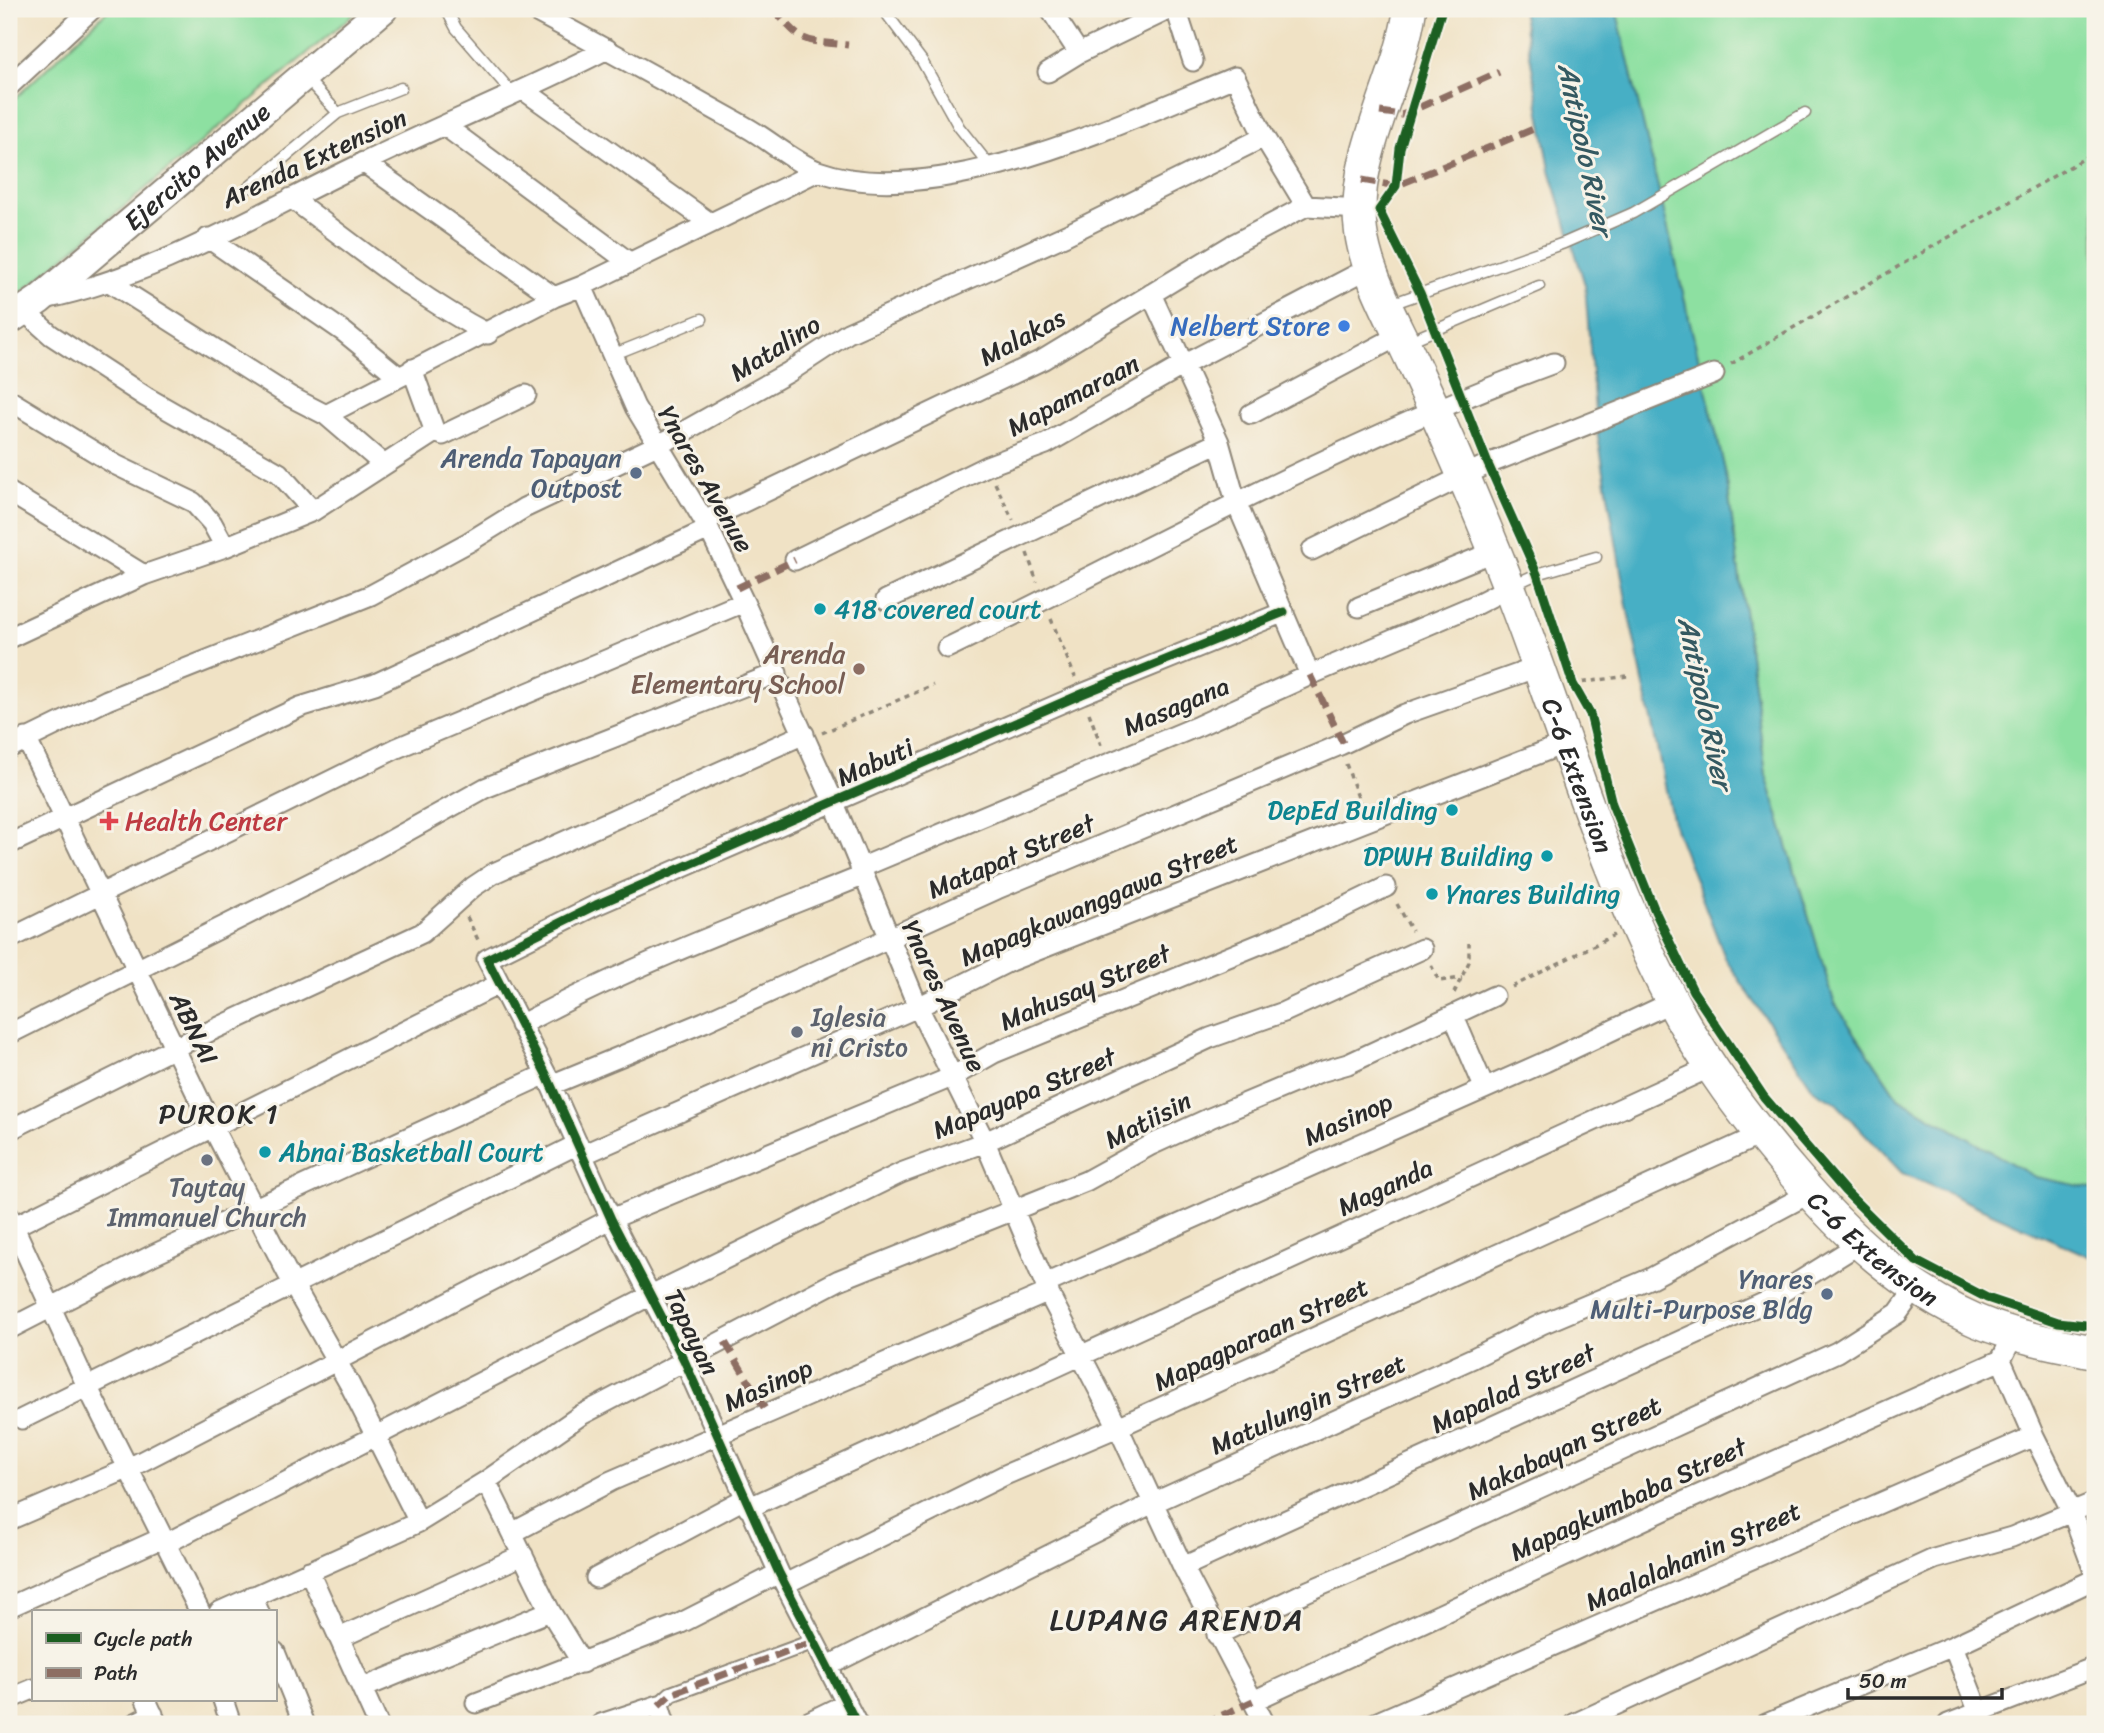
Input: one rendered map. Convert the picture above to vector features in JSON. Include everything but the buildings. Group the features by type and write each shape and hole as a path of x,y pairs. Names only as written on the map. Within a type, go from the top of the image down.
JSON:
{"main road":[{"name":"Ejercito Avenue","path":"24,310 383,9"},
{"name":"C-6 Extension","path":"1410,9 1362,180 1361,231 1371,267 1387,306 1465,476 1510,587 1635,925 1672,1002 1711,1067 1760,1135 1859,1244 1916,1288 1974,1320 2008,1347 2095,1352"}],"street":[{"path":"9,86 92,9"},
{"path":"531,9 765,137 818,171 878,183 949,177 1062,147 1235,76 1264,137 1306,206 1361,209"},
{"path":"1050,9 1079,53"},
{"path":"1048,72 1079,53 1170,9"},
{"path":"1176,9 1192,61"},
{"name":"Arenda Extension","path":"24,310 111,283 363,162 520,93 607,49"},
{"path":"520,93 710,223"},
{"path":"445,126 630,263"},
{"name":"Matalino","path":"18,743 107,700 321,616 418,570 524,508 659,444 778,379 848,333 1066,236 1264,137"},
{"path":"363,162 554,297"},
{"path":"326,415 405,373 488,334 554,297 582,286 818,171"},
{"path":"291,198 391,276 447,312 488,334"},
{"name":"Malakas","path":"9,844 300,707 364,687 707,525 1044,359 1151,294 1306,206"},
{"path":"208,238 405,373 435,432 443,435 526,395"},
{"name":"Mapamaraan","path":"795,559 987,466 1046,444 1185,364 1371,267"},
{"path":"111,283 291,397 326,415 383,464"},
{"name":"Ynares Avenue","path":"582,286 635,407 707,525 744,602 834,803 918,1006 1017,1211 1047,1288 1118,1427 1183,1567 1265,1724"},
{"path":"1151,294 1219,442 1236,502 1310,675"},
{"path":"24,310 51,335 146,397 279,473 313,511"},
{"path":"1251,414 1402,339"},
{"path":"947,648 1236,502 1461,397 1554,363"},
{"path":"1312,550 1488,464 1714,374"},
{"path":"9,400 116,464 193,502 212,523 225,547"},
{"path":"9,638 144,575 225,547 313,511 435,432"},
{"path":"886,600 1219,442"},
{"path":"9,492 144,575"},
{"path":"1359,607 1495,551"},
{"name":"Masagana","path":"520,1025 574,995 1475,606 1510,587"},
{"path":"9,939 100,897 397,748 744,602"},
{"name":"Mabuti","path":"487,959 596,905 1082,694 1284,611"},
{"name":"Matapat Street","path":"9,1329 153,1255 254,1208 548,1079 704,1022 888,937 1342,744 1405,714 1538,667"},
{"path":"9,1034 435,817 485,788 539,764 777,673"},
{"path":"9,1129 174,1048 422,933 459,899 494,873 805,738"},
{"name":"ABNAI","path":"18,743 62,818 293,1286 337,1360 419,1522"},
{"name":"Mapagkawanggawa Street","path":"22,1419 86,1384 580,1149 918,1006 1010,961 1366,819 1566,743"},
{"name":"Mahusay Street","path":"9,1520 127,1469 611,1219 952,1077 994,1053 1316,921 1386,887"},
{"name":"Mapayapa Street","path":"9,1607 164,1541 377,1437 651,1295 901,1173 985,1142 1210,1038 1284,1012 1422,949"},
{"name":"Tapayan","path":"487,959 548,1079 611,1219 684,1360 746,1504 782,1579 856,1724"},
{"path":"199,1610 127,1469 11,1224 499,984"},
{"name":"Matiisin","path":"228,1610 256,1604 309,1571 419,1522 486,1481 582,1415 839,1280 1017,1211 1086,1181 1151,1145 1210,1118 1320,1072 1348,1064 1454,1017 1494,996"},
{"name":"Masinop","path":"512,1533 611,1481 718,1436 1047,1288 1672,1002"},
{"path":"1454,1017 1484,1087"},
{"name":"Maganda","path":"1080,1355 1711,1067"},
{"name":"Mapagparaan Street","path":"476,1703 782,1579 1004,1475 1118,1427 1760,1135"},
{"name":"Matulungin Street","path":"828,1667 1153,1503 1473,1359 1542,1324 1651,1278 1810,1193"},
{"name":"Mapalad Street","path":"1183,1567 1768,1301 1859,1244"},
{"name":"Makabayan Street","path":"1217,1635 1837,1352 1898,1313 1916,1288"},
{"path":"1766,1724 1953,1646 2095,1576 2072,1512 2034,1436 2008,1347"},
{"name":"Mapagkumbaba Street","path":"1253,1701 2008,1347"},
{"path":"596,1578 746,1504 1080,1355"},
{"name":"Maalalahanin Street","path":"1373,1724 2034,1436"},
{"path":"486,1481 551,1611 582,1662"},
{"path":"1574,1724 1934,1559 2012,1537 2095,1503"},
{"path":"339,1638 523,1555"},
{"path":"309,1571 378,1724"},
{"path":"363,1688 551,1611"},
{"path":"601,1724 659,1705 671,1694 815,1641"},
{"path":"1953,1646 1981,1718"},
{"path":"276,1654 304,1724"},
{"path":"1948,1724 1981,1718 2095,1667"},
{"path":"9,1699 32,1689"},
{"path":"223,1702 231,1724"},
{"path":"804,1724 847,1703"},
{"path":"659,1705 665,1724"},
{"path":"134,1724 152,1713"}],"lane":[{"path":"446,9 456,28 520,93"},
{"path":"883,9 922,61 959,127 990,166"},
{"path":"303,75 338,113"},
{"path":"248,188 338,113 401,88"},
{"path":"1387,306 1564,243 1633,213 1805,113"},
{"path":"1402,339 1539,286"},
{"path":"612,355 702,319"},
{"path":"1510,587 1537,574 1596,558"}],"path":[{"path":"1714,374 2095,152"},
{"path":"1549,696 1586,681 1627,676"},
{"path":"805,738 933,685"},
{"path":"1342,744 1366,819"},
{"path":"1376,858 1386,887 1439,981 1462,978"},
{"path":"459,899 487,959"},
{"path":"1494,996 1635,925"},
{"path":"1454,1017 1453,996 1469,962 1469,943"}],"green space":[{"path":"109,9 360,9 9,303 9,104"},
{"path":"1616,9 2095,9 2095,1189 2035,1177 1898,1098 1834,1002 1766,775 1726,475"}],"water":[{"name":"Antipolo River","path":"1522,9 1616,9 1726,475 1766,775 1834,1002 1898,1098 2035,1177 2095,1189 2095,1259 1902,1173 1835,1102 1814,1090 1726,960 1673,823 1627,606 1596,425 1585,285 1550,170"}],"marked path":[{"path":"773,9 804,39 848,45"},
{"path":"1380,112 1402,115 1499,72"},
{"path":"1362,180 1396,186 1536,128"},
{"path":"737,588 795,560"},
{"path":"1310,675 1343,743"},
{"path":"725,1342 768,1414"},
{"path":"659,1705 671,1694 815,1641"},
{"path":"1203,1724 1253,1701"}],"cycle path":[{"path":"1442,9 1400,148 1396,186 1379,210 1420,293 1488,464 1537,574 1573,684 1590,714 1612,804 1655,911 1693,991 1764,1097 1845,1191 1916,1261 1987,1298 2058,1322 2095,1326"},
{"path":"857,1724 779,1573 684,1360 611,1219 546,1074 487,959 596,905 1082,694 1284,612"}],"place":[{"name":"Nelbert Store","path":"1344,326"},
{"name":"Arenda Tapayan Outpost","path":"636,473"},
{"name":"418 covered court","path":"820,609"},
{"name":"Arenda Elementary School","path":"859,669"},
{"name":"DepEd Building","path":"1452,810"},
{"name":"Health Center","path":"109,821"},
{"name":"DPWH Building","path":"1547,856"},
{"name":"Ynares Building","path":"1432,894"},
{"name":"Iglesia ni Cristo","path":"797,1032"},
{"name":"Abnai Basketball Court","path":"265,1152"},
{"name":"Taytay Immanuel Church","path":"207,1160"},
{"name":"Ynares Multi-Purpose Bldg","path":"1827,1294"}],"district":[{"name":"PUROK 1","path":"219,1113"},
{"name":"LUPANG ARENDA","path":"1177,1620"}]}
